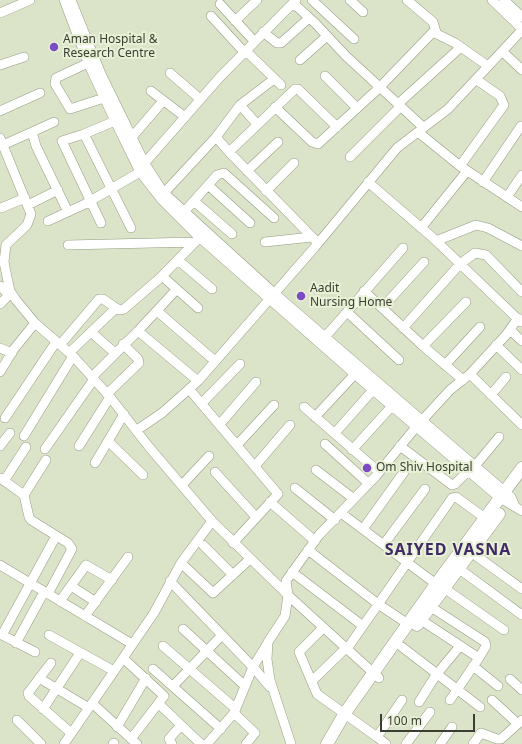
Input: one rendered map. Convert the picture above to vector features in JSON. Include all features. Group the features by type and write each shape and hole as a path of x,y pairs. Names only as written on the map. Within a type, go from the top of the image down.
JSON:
{"main road":[{"path":"376,676 402,647 431,607 440,586 485,518 510,501 522,468"},
{"path":"327,744 376,676 408,624 471,552 510,501 522,482"},
{"path":"335,744 348,715"}],"street":[{"path":"0,13 29,0"},
{"path":"64,0 88,63 104,98 141,168 161,199 200,237 271,296 326,337 419,424 510,501"},
{"path":"71,0 101,74 132,137 141,168 184,212 200,237"},
{"path":"235,21 256,0"},
{"path":"312,0 354,39"},
{"path":"350,0 363,12"},
{"path":"407,0 433,22 436,32 488,66"},
{"path":"137,430 162,412 198,381 271,296 315,240 397,148 448,109 477,80 522,30 492,0"},
{"path":"504,0 522,17"},
{"path":"48,221 111,190 141,168 200,99 244,51 294,2 379,88 399,105 420,130 464,169 522,207"},
{"path":"220,4 254,41"},
{"path":"164,193 216,137 240,105 278,82 244,51 211,16"},
{"path":"263,32 277,43 281,43 309,18"},
{"path":"275,107 315,144 322,142 379,88 433,32 436,32"},
{"path":"300,60 327,36"},
{"path":"350,157 399,105 461,47"},
{"path":"503,52 522,70"},
{"path":"0,65 24,57"},
{"path":"88,63 56,78 55,84 70,110 104,98"},
{"path":"170,73 200,99"},
{"path":"325,76 357,108"},
{"path":"421,228 464,169 504,105 500,96 477,80"},
{"path":"229,152 275,107 297,88 337,127"},
{"path":"151,91 185,117"},
{"path":"0,111 40,93"},
{"path":"132,137 163,101"},
{"path":"240,105 257,124"},
{"path":"101,223 62,141 84,134 115,120"},
{"path":"10,294 4,262 6,245 29,222 31,214 2,142 32,132 54,122"},
{"path":"483,182 521,126"},
{"path":"32,132 36,146 68,212"},
{"path":"84,134 131,228"},
{"path":"216,137 266,191 315,240"},
{"path":"247,171 278,142"},
{"path":"266,191 294,163"},
{"path":"184,212 217,175 224,173 274,218"},
{"path":"507,197 522,174"},
{"path":"207,744 235,711 253,667 285,616 288,595 286,581 308,550 379,472 450,390 467,377 520,320 436,241 368,182"},
{"path":"208,185 250,223"},
{"path":"0,207 26,202 58,190"},
{"path":"194,201 232,234"},
{"path":"436,241 476,225 488,228 522,246"},
{"path":"68,245 200,237"},
{"path":"5,418 58,343 99,299 103,299 115,309 124,309 162,276 200,237"},
{"path":"265,242 315,240"},
{"path":"326,337 364,291 403,248"},
{"path":"403,328 460,264 475,253 486,255 522,292"},
{"path":"178,260 212,289"},
{"path":"382,308 424,262"},
{"path":"162,276 198,308"},
{"path":"0,286 10,294 35,323 71,354 109,395 149,447 212,521 233,543 376,676"},
{"path":"45,449 93,378 123,344 158,311 176,290"},
{"path":"364,291 423,346 446,365 467,377 492,395 522,425"},
{"path":"0,304 10,294"},
{"path":"271,296 373,390 392,406 419,424"},
{"path":"423,346 466,302"},
{"path":"24,436 71,354 115,309"},
{"path":"158,311 215,361"},
{"path":"347,312 399,360"},
{"path":"0,372 12,352 35,323"},
{"path":"446,365 480,327"},
{"path":"510,330 522,342"},
{"path":"138,331 198,381"},
{"path":"91,332 115,353"},
{"path":"79,446 109,395 139,363 138,359 123,344"},
{"path":"496,345 522,370"},
{"path":"0,348 12,352"},
{"path":"202,403 240,364"},
{"path":"315,417 355,374"},
{"path":"492,395 506,377"},
{"path":"220,424 256,382"},
{"path":"189,389 278,494 233,543"},
{"path":"335,433 373,390"},
{"path":"237,445 274,405"},
{"path":"352,450 392,406"},
{"path":"304,407 379,472"},
{"path":"94,463 124,414"},
{"path":"254,466 290,426"},
{"path":"0,446 10,433"},
{"path":"400,446 452,485 455,484 500,437"},
{"path":"108,441 143,475"},
{"path":"325,444 368,483"},
{"path":"16,643 72,549 68,543 31,520 24,494 2,479 26,447"},
{"path":"182,486 209,456"},
{"path":"24,494 46,460"},
{"path":"316,470 354,499"},
{"path":"215,472 256,517"},
{"path":"363,529 404,472"},
{"path":"295,488 338,516 363,529 406,562 504,630"},
{"path":"384,544 425,490"},
{"path":"313,680 347,649 406,562 454,496 485,518"},
{"path":"270,502 315,541"},
{"path":"64,744 154,613 181,563 212,521"},
{"path":"35,652 2,636 56,536"},
{"path":"203,545 233,575"},
{"path":"308,550 378,604 408,624"},
{"path":"471,552 522,589"},
{"path":"86,616 128,557"},
{"path":"181,563 213,593 250,559"},
{"path":"0,565 132,644"},
{"path":"60,602 86,565 112,580"},
{"path":"458,568 522,616"},
{"path":"292,572 363,626"},
{"path":"170,581 253,667 272,690"},
{"path":"71,586 96,602"},
{"path":"522,606 522,616"},
{"path":"431,607 484,642 486,646 450,700"},
{"path":"421,620 479,658"},
{"path":"323,628 299,652 313,680 317,694 386,744"},
{"path":"183,629 245,686"},
{"path":"49,635 114,671"},
{"path":"173,686 222,635"},
{"path":"268,642 267,659 272,690 289,740 281,744"},
{"path":"163,646 235,711 255,733 246,744"},
{"path":"418,702 436,675 460,646"},
{"path":"402,647 436,675 480,707"},
{"path":"43,709 80,653"},
{"path":"39,678 56,690 90,706 134,741 164,696 123,658"},
{"path":"51,663 28,693 29,696 71,733"},
{"path":"473,666 498,686"},
{"path":"153,669 221,729"},
{"path":"117,727 146,678"},
{"path":"510,679 522,690"},
{"path":"377,737 402,700"},
{"path":"473,744 482,732 497,739 501,739 520,722 492,700"},
{"path":"159,704 201,744"},
{"path":"406,744 430,712"},
{"path":"17,720 41,744"},
{"path":"172,744 169,739 181,725"},
{"path":"440,744 452,727"},
{"path":"213,737 221,744"}],"place":[{"name":"Aman Hospital & Research Centre","path":"54,47"},
{"name":"Aadit Nursing Home","path":"301,296"},
{"name":"Om Shiv Hospital","path":"367,468"}],"district":[{"name":"SAIYED VASNA","path":"448,550"}]}
